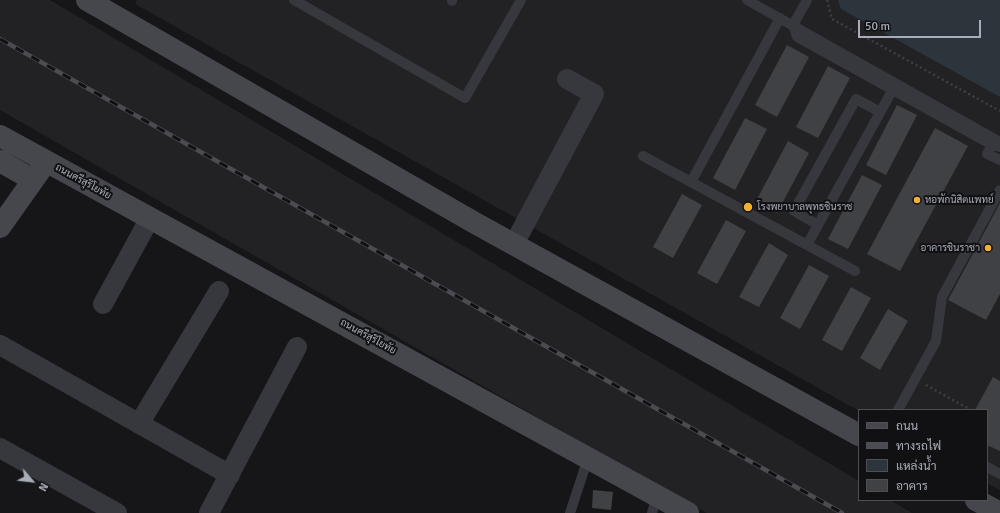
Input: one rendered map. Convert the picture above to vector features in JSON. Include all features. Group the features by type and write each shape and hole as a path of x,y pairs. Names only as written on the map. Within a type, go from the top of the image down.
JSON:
{"street":[{"path":"87,0 514,244 858,434"},
{"path":"514,244 594,94 567,79"},
{"name":"ถนนศรีสุริโยทัย","path":"0,136 588,458 655,505 682,511"},
{"path":"0,161 34,180"},
{"path":"0,227 46,162"},
{"path":"103,304 150,218"},
{"path":"139,424 219,291"},
{"path":"0,345 230,475"},
{"path":"209,513 297,347"},
{"path":"0,448 116,513"},
{"path":"978,501 1000,513"}],"lane":[{"path":"294,0 465,98 522,0"},
{"path":"747,0 997,144"},
{"path":"807,0 793,26 797,37 997,144"},
{"path":"691,182 780,18"},
{"path":"807,245 893,89"},
{"path":"818,225 794,211 856,99 880,112"},
{"path":"997,144 987,154 1000,160"},
{"path":"643,156 855,271"},
{"path":"899,409 936,341 942,297 1000,190"},
{"path":"570,513 588,458"},
{"path":"988,468 1000,474"}],"path":[{"path":"827,0 832,19 1000,110"},
{"path":"915,380 969,409"}],"shaded area":[{"path":"0,0 50,0 858,480 858,501 892,501 912,513 707,513 0,110"},
{"name":"โรงพยาบาลพุทธชินราช","path":"137,0 1000,0 1000,490 988,484 988,409 858,409 858,410 135,4"}],"water":[{"path":"838,0 1000,0 1000,97 841,9"}],"building":[{"path":"787,45 809,57 777,117 755,105"},
{"path":"828,66 850,78 818,138 796,127"},
{"path":"897,105 917,115 886,175 866,165"},
{"path":"745,118 767,129 735,190 713,178"},
{"name":"หอพักนิสิตแพทย์","path":"935,128 968,146 900,271 867,254"},
{"path":"788,141 809,153 777,213 756,201"},
{"path":"862,175 882,185 848,249 828,239"},
{"path":"682,194 702,205 673,258 653,247"},
{"name":"อาคารชินราชา","path":"1000,203 1000,294 986,320 948,300"},
{"path":"726,220 746,231 717,284 697,273"},
{"path":"769,243 788,255 759,307 739,297"},
{"path":"809,265 829,276 800,329 780,318"},
{"path":"851,287 871,298 842,351 822,340"},
{"path":"888,309 908,321 880,370 860,358"},
{"path":"993,377 1000,381 1000,451 988,445 988,409 976,409"},
{"path":"593,490 613,492 611,510 592,508"}],"railway":[{"path":"0,39 842,513"}],"place":[{"name":"หอพักนิสิตแพทย์","path":"917,200"},
{"name":"โรงพยาบาลพุทธชินราช","path":"748,207"},
{"name":"อาคารชินราชา","path":"988,248"}]}
